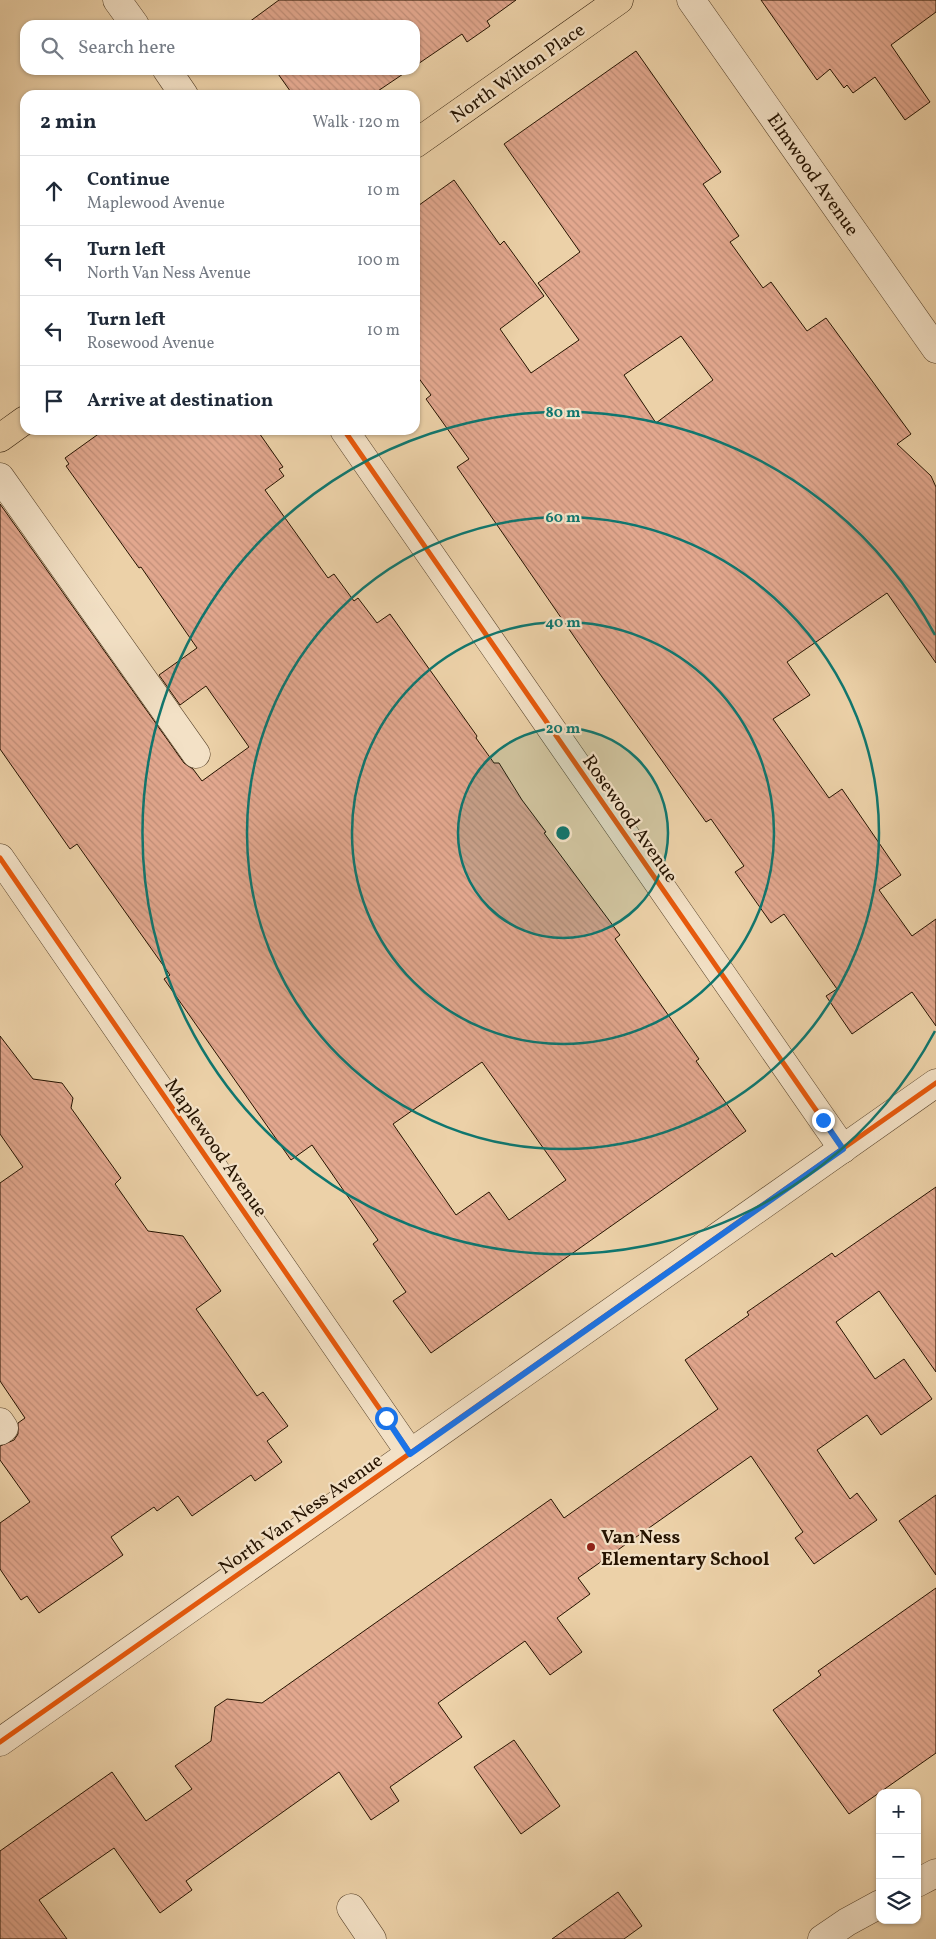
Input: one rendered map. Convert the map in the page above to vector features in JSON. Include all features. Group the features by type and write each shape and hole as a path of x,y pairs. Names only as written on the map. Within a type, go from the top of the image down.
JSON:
{"main road":[{"name":"North Wilton Place","path":"420,140 619,0"},
{"path":"0,438 20,424"}],"street":[{"path":"117,0 131,20"},
{"name":"Elmwood Avenue","path":"691,0 936,349"},
{"path":"170,75 181,90"},
{"name":"Rosewood Avenue","path":"347,435 843,1149"},
{"path":"0,477 196,754"},
{"name":"Maplewood Avenue","path":"0,858 410,1454"},
{"name":"North Van Ness Avenue","path":"0,1742 843,1149 933,1091"},
{"path":"0,1422 4,1428 0,1431"},
{"path":"921,1881 936,1873"},
{"path":"822,1939 847,1922 876,1906"},
{"path":"351,1908 372,1939"}],"building":[{"path":"279,0 516,0 487,21 490,26 467,42 462,34 420,63 420,20 252,20"},
{"path":"761,0 936,0 936,12 891,45 930,102 905,120 875,77 853,93 847,85 844,88 830,69 817,80"},
{"path":"636,51 721,172 703,184 739,236 730,242 763,288 771,282 807,331 826,318 911,434 897,444 931,476 936,487 936,663 887,593 787,662 810,695 773,719 829,798 842,789 901,875 879,890 912,936 936,919 936,1026 912,992 852,1034 826,996 837,989 784,914 771,923 735,872 744,866 711,819 706,822 602,677 457,467 469,459 426,399 431,395 420,380 420,204 454,180 500,245 504,241 544,296 500,329 531,373 579,340 538,283 580,252 504,144","holes":["681,336 713,380 656,423 624,375"]},
{"path":"279,75 402,75 379,90 289,90"},
{"path":"97,435 261,435 283,467 279,469 284,476 265,490 328,578 334,574 354,601 358,598 377,623 390,614 477,736 476,738 494,763 499,763 522,800 546,832 544,833 620,935 615,939 699,1059 696,1061 746,1131 431,1353 393,1301 406,1292 373,1244 378,1240 312,1145 291,1160 164,979 170,975 77,844 70,849 0,749 0,504 184,763 193,769 202,781 249,747 206,686 180,705 159,675 197,648 141,567 139,568 66,466 69,464 65,458","holes":["482,1062 566,1180 509,1220 489,1192 456,1215 393,1124"]},
{"path":"0,1036 33,1079 62,1083 73,1098 71,1108 121,1178 115,1184 148,1231 183,1236 221,1291 196,1309 257,1396 263,1392 288,1426 267,1441 282,1462 255,1481 251,1475 192,1516 178,1496 157,1511 154,1507 111,1537 123,1555 39,1613 27,1596 21,1600 0,1569 0,1523 30,1502 0,1460 0,1446 14,1440 18,1434 18,1423 25,1418 0,1381 0,1183 23,1167 0,1134"},
{"path":"936,1187 936,1372 879,1291 836,1322 875,1379 904,1359 932,1399 881,1435 867,1415 817,1450 850,1499 857,1493 877,1520 814,1564 795,1538 803,1532 751,1456 578,1578 590,1594 557,1618 582,1652 550,1675 525,1641 438,1703 462,1737 390,1787 399,1801 371,1820 339,1772 186,1881 192,1890 160,1913 114,1848 39,1900 67,1939 0,1939 0,1851 112,1772 146,1821 192,1789 175,1766 211,1741 215,1707 227,1699 262,1703 551,1499 564,1518 718,1409 685,1360 749,1315 747,1312 832,1253 835,1257"},
{"path":"936,1495 936,1575 899,1521"},
{"path":"936,1588 936,1753 885,1789 876,1789 876,1795 849,1814 773,1710 821,1675 818,1671"},
{"path":"514,1740 560,1806 521,1834 474,1767"},
{"path":"618,1892 642,1926 624,1939 552,1939"}],"cycle path":[{"path":"347,435 843,1149"},
{"path":"0,858 410,1453"},
{"path":"0,1742 936,1083"}],"place":[{"name":"Van Ness Elementary School","path":"591,1547"}],"route":[{"path":"386,1418 410,1454 843,1149 823,1120"}]}
